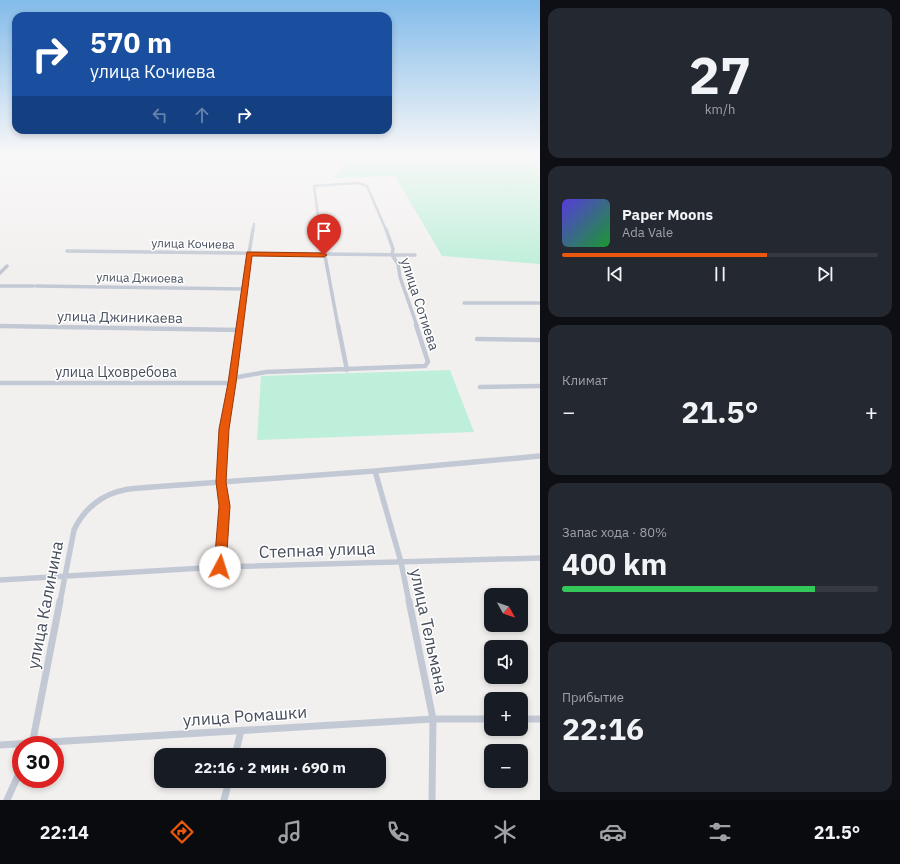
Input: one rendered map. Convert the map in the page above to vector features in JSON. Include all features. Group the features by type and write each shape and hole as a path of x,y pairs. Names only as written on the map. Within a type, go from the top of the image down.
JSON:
{"street":[{"name":"улица Сотиева","path":"315,192 324,255"},
{"name":"улица Сотиева","path":"232,381 255,373 419,367 425,366 428,362 407,294 400,277 398,264 392,255 393,249 391,242 370,192"},
{"path":"220,567 225,506 221,482 224,429 239,330 243,289 254,224"},
{"name":"улица Кочиева","path":"67,252 415,255"},
{"path":"324,255 347,370"},
{"path":"0,273 7,266"},
{"name":"улица Джиоева","path":"0,286 243,289"},
{"path":"464,303 540,303"},
{"name":"улица Джиникаева","path":"0,326 239,330"},
{"path":"477,339 540,340"},
{"name":"улица Цховребова","path":"0,383 232,381"},
{"path":"480,387 540,386"},
{"path":"221,482 375,471 540,456"},
{"name":"улица Тельмана","path":"375,471 401,562 433,719 432,800"},
{"name":"улица Калинина","path":"35,736 74,530 77,521 88,508 118,491 221,482"},
{"name":"Степная улица","path":"0,580 220,567 540,558"},
{"name":"улица Ромашки","path":"64,742 433,719 484,719"},
{"path":"528,719 540,719"},
{"path":"237,748 241,731"},
{"name":"улица Ромашки","path":"0,746 12,745"},
{"path":"6,800 12,788"},
{"path":"224,800 227,788"}],"green space":[{"path":"405,192 540,192 540,264 442,256"},
{"path":"450,370 474,432 257,440 261,376"}],"route":[{"path":"220,567 225,506 221,482 224,429 232,383 243,289 249,254 324,255"}]}
